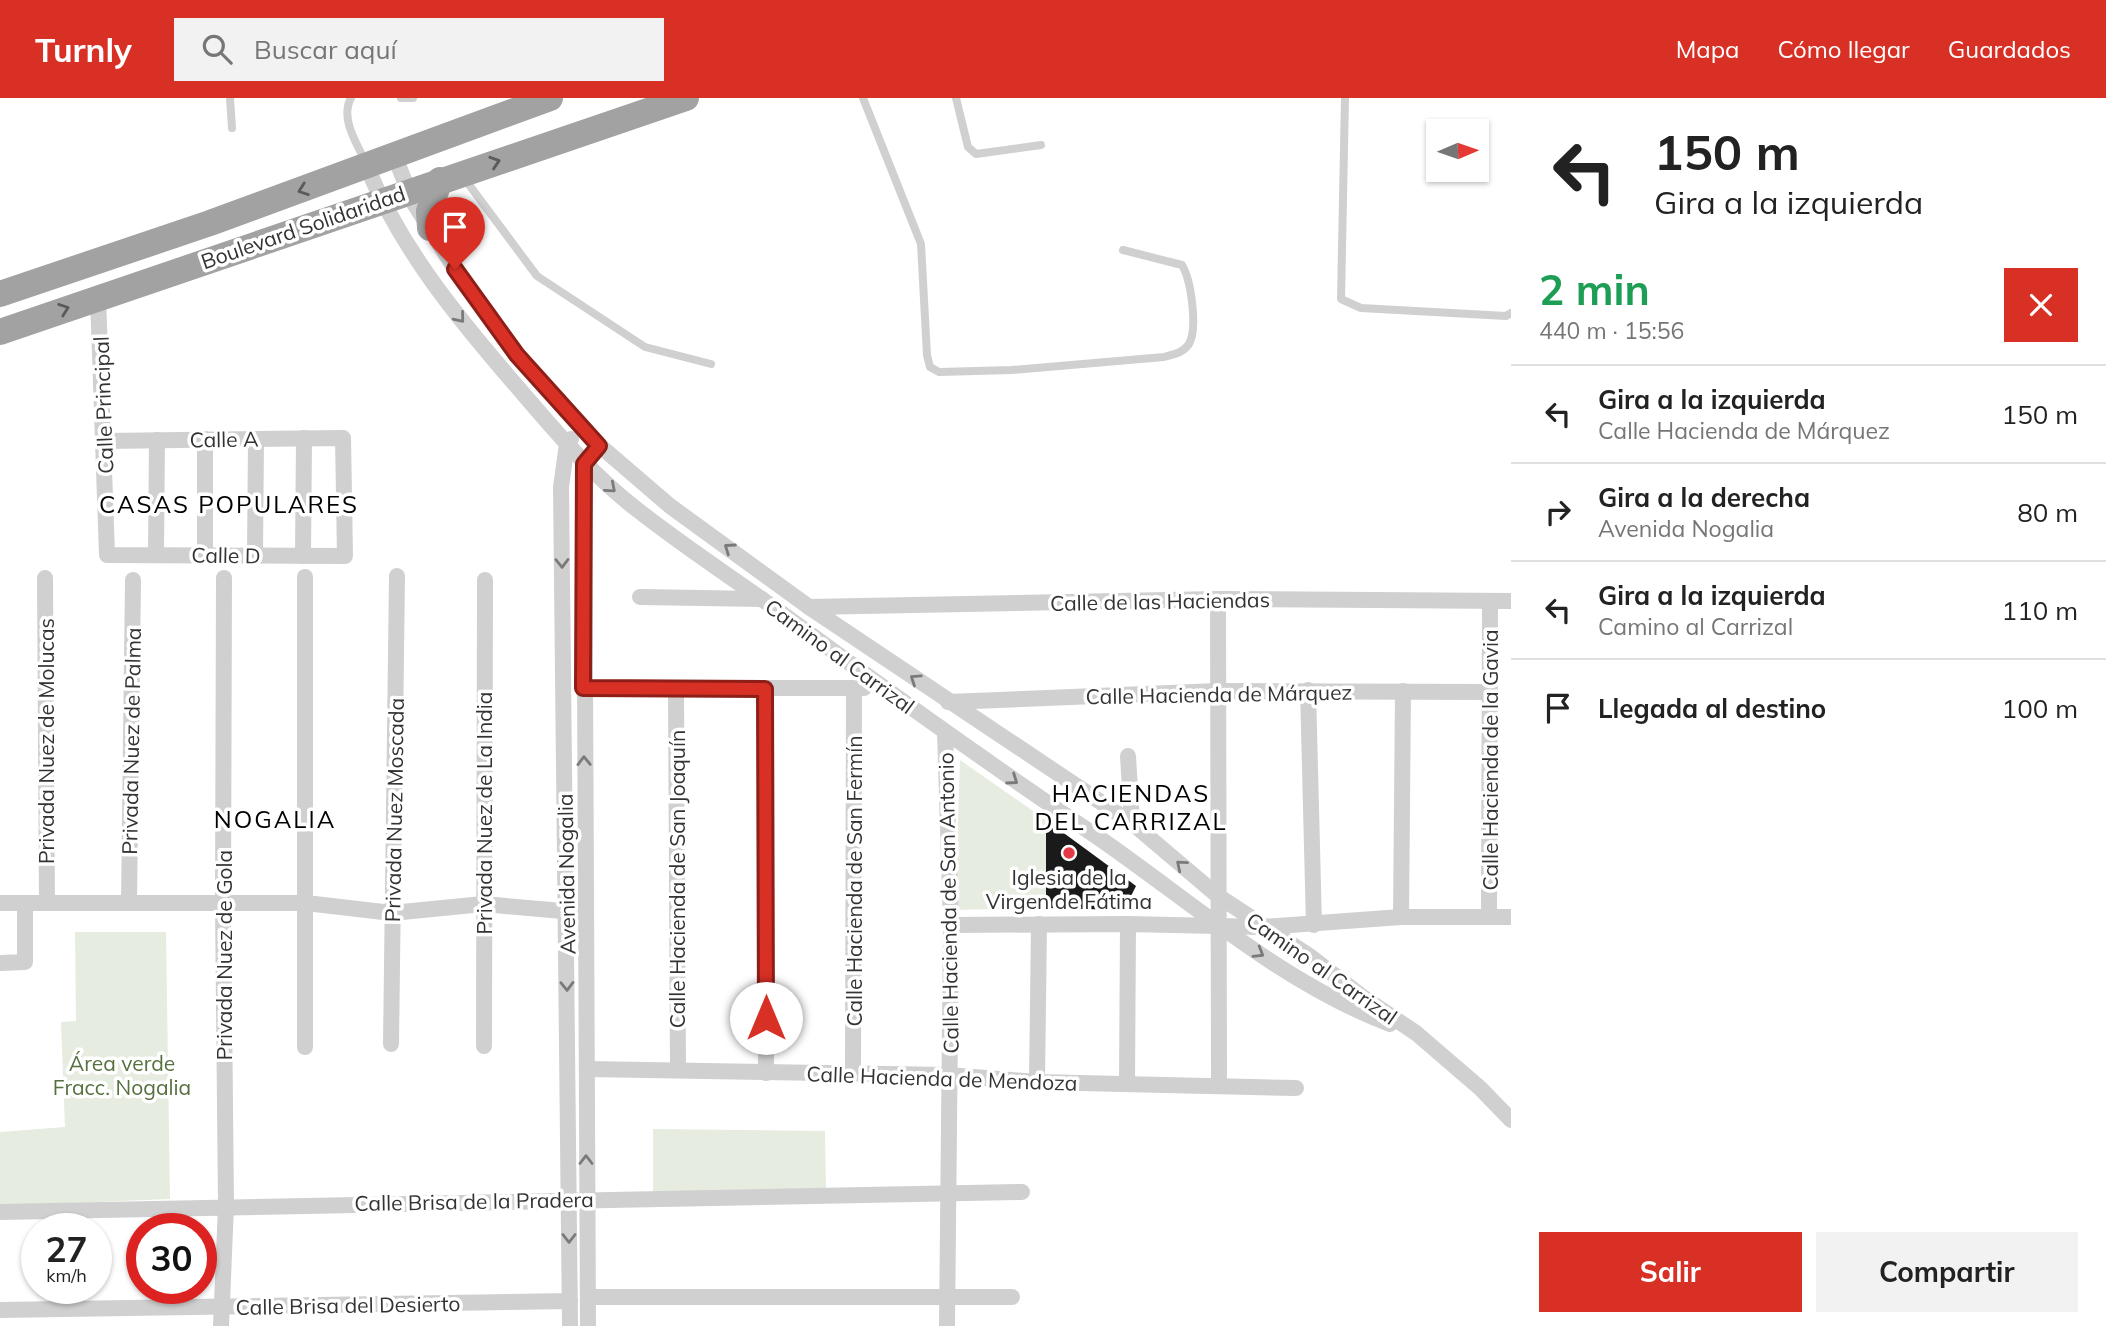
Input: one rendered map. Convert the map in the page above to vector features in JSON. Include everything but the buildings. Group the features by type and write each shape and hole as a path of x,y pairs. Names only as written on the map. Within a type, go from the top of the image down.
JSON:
{"highway":[{"name":"Boulevard Solidaridad","path":"0,293 367,167 550,98"},
{"name":"Boulevard Solidaridad","path":"0,332 686,98"},
{"path":"430,228 431,203 450,177"}],"street":[{"name":"Camino al Carrizal","path":"395,157 407,191 517,355 599,446 670,506 808,607 1132,823 1218,896 1311,957 1364,998 1416,1033 1480,1088 1511,1120"},
{"name":"Camino al Carrizal","path":"367,167 381,201 439,292 584,464 638,511 945,732 1136,864 1217,925 1325,993 1367,1015 1416,1033"},
{"name":"Calle Principal","path":"98,297 107,555"},
{"path":"567,444 581,427"},
{"path":"303,556 304,438"},
{"name":"Calle A","path":"105,441 344,438 345,556"},
{"path":"205,439 205,555"},
{"path":"255,555 256,439"},
{"path":"156,554 157,440"},
{"name":"Avenida Nogalia","path":"567,444 561,487 566,912 578,1199 588,1297 588,1326"},
{"path":"584,464 599,446"},
{"name":"Avenida Nogalia","path":"569,1326 587,1069 583,688 584,464"},
{"name":"Calle D","path":"107,555 345,556"},
{"name":"Privada Nuez Moscada","path":"391,1044 397,576"},
{"path":"305,577 305,1047"},
{"name":"Privada Nuez de Molucas","path":"45,578 47,903"},
{"name":"Privada Nuez de Gola","path":"220,1326 226,1206 224,578"},
{"name":"Privada Nuez de Palma","path":"129,902 133,580"},
{"name":"Privada Nuez de La India","path":"484,1046 485,580"},
{"path":"640,597 762,599"},
{"path":"1218,599 1219,1084"},
{"name":"Calle de las Haciendas","path":"808,607 1218,599 1490,603 1511,601"},
{"name":"Calle Hacienda de la Gavia","path":"1489,917 1490,603"},
{"path":"583,688 884,688"},
{"name":"Calle Hacienda de San Fermín","path":"853,1074 854,688"},
{"name":"Calle Hacienda de San Joaquín","path":"676,689 678,1070"},
{"path":"765,689 766,1073"},
{"name":"Calle Hacienda de Márquez","path":"948,702 1219,691 1490,692"},
{"path":"1308,691 1314,925"},
{"path":"1401,917 1403,691"},
{"name":"Calle Hacienda de San Antonio","path":"945,732 951,925 947,1326"},
{"path":"982,758 996,733"},
{"path":"1128,756 1132,823"},
{"path":"0,903 306,903 392,913 483,904 585,912"},
{"path":"0,963 26,962 25,903"},
{"path":"951,925 1128,924 1262,927 1401,917 1511,917"},
{"path":"1037,1082 1039,924"},
{"path":"1127,1083 1128,924"},
{"name":"Calle Hacienda de Mendoza","path":"587,1069 949,1075 1037,1082 1219,1084 1296,1088"},
{"name":"Calle Brisa de la Pradera","path":"0,1212 1023,1192"},
{"path":"588,1297 1012,1297"},
{"name":"Calle Brisa del Desierto","path":"0,1310 570,1301"}],"lane":[{"path":"230,98 232,128"},
{"path":"351,98 346,111 347,120 367,167"},
{"path":"401,98 413,98"},
{"path":"863,98 921,244 927,355 930,367 939,372 1012,370 1164,357 1182,351 1190,342 1193,328 1189,277 1182,265 1123,250"},
{"path":"956,98 968,147 976,155 1041,145"},
{"path":"1345,98 1340,299 1361,308 1506,316 1511,313"},
{"path":"450,177 537,276 645,346 711,364"}],"green space":[{"path":"960,760 1046,820 1046,908 955,910"},
{"name":"Área verde Fracc. Nogalia","path":"75,932 166,932 170,1199 0,1206 0,1132 65,1127 61,1022 76,1021"},
{"path":"653,1129 825,1131 826,1190 653,1194"}],"place":[{"name":"Iglesia de la Virgen de Fátima","path":"1069,853"}],"district":[{"name":"CASAS POPULARES","path":"229,504"},
{"name":"HACIENDAS DEL CARRIZAL","path":"1131,807"},
{"name":"NOGALIA","path":"275,819"}],"route":[{"path":"455,269 517,355 599,446 584,464 583,688 765,689 766,1018"}]}
